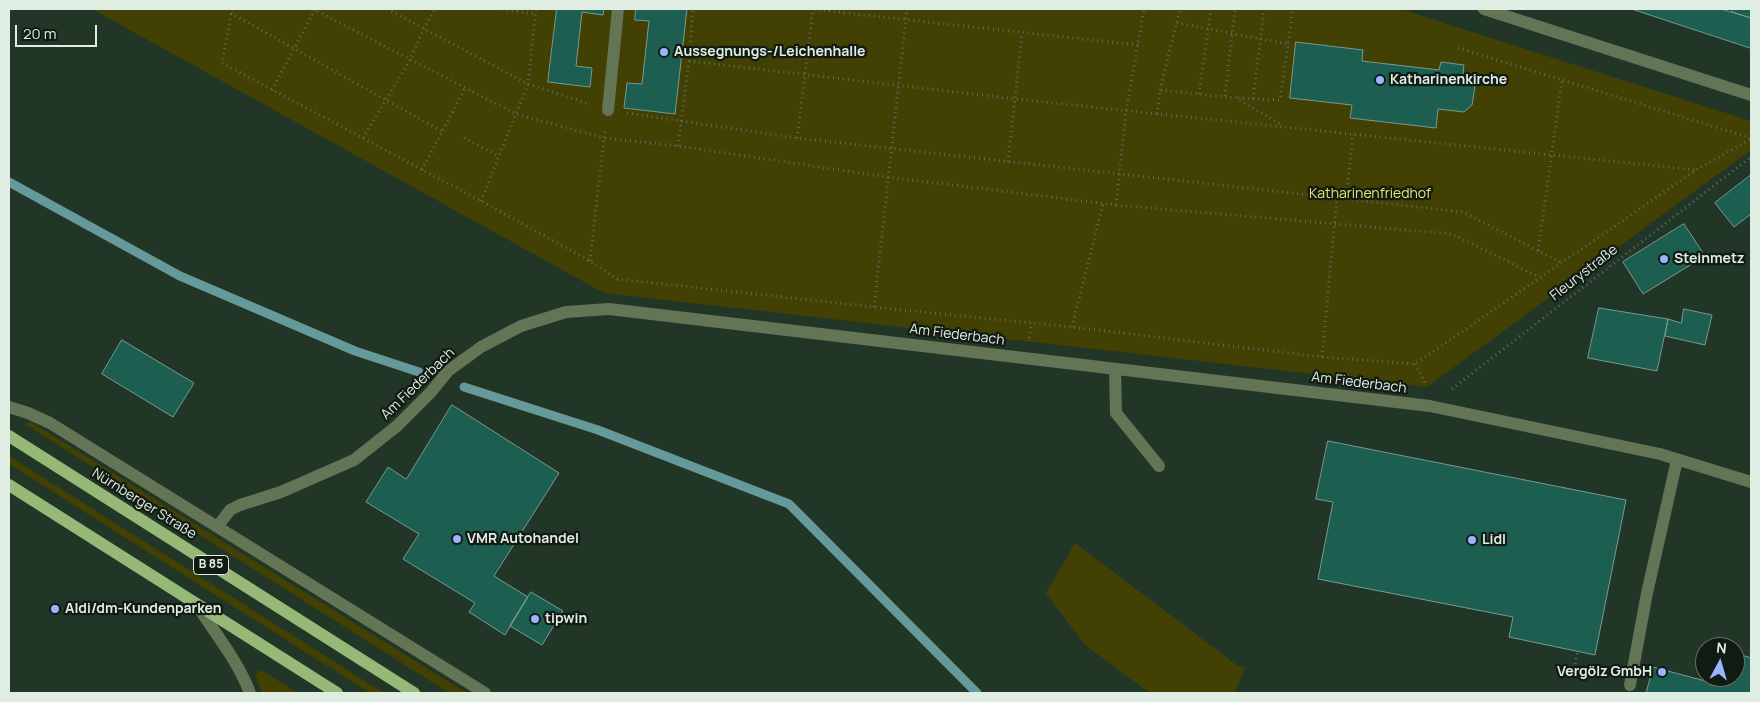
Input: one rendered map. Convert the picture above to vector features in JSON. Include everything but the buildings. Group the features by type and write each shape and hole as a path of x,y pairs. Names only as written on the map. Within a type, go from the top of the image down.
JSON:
{"main road":[{"name":"Nürnberger Straße","path":"9,436 414,693"},
{"path":"9,485 337,693"}],"street":[{"path":"608,110 618,9"},
{"path":"1484,9 1751,95"},
{"name":"Am Fiederbach","path":"218,526 230,510 240,505 281,492 354,460 398,426 431,392 448,371 481,347 521,326 566,312 609,309 1430,406 1660,454 1751,482"},
{"path":"1115,369 1116,413 1159,466"},
{"path":"9,407 50,423 485,693"},
{"path":"1630,685 1647,593 1677,460"},
{"path":"196,604 228,651 245,680 250,693"}],"path":[{"path":"272,90 314,9 516,114 604,138 678,146 887,177 1116,206 1452,234 1539,277"},
{"path":"387,9 528,84 608,110 797,138 1462,212 1560,262"},
{"path":"363,138 410,60 424,28 435,9"},
{"path":"497,9 535,14"},
{"path":"481,201 528,84 536,9"},
{"path":"678,146 689,61 693,9"},
{"path":"809,9 1138,45"},
{"path":"797,138 813,9"},
{"path":"874,307 907,9"},
{"path":"1116,206 1126,111 1144,9"},
{"path":"1157,114 1160,90 1180,9"},
{"path":"1199,94 1211,9"},
{"path":"1225,96 1235,9"},
{"path":"1253,99 1264,9"},
{"path":"1160,90 1236,98 1280,100 1293,9"},
{"path":"441,131 232,11 222,63 481,201 617,279 1072,327 1322,357 1414,364 1696,170 1751,139"},
{"path":"1178,23 1288,44"},
{"path":"1008,162 1022,33"},
{"path":"1458,48 1751,139"},
{"path":"689,61 1015,99 1696,170"},
{"path":"1538,251 1562,80"},
{"path":"422,170 465,88"},
{"path":"1236,98 1284,127"},
{"path":"590,262 608,110"},
{"path":"1346,199 1353,134"},
{"path":"464,138 499,156"},
{"name":"Fleurystraße","path":"1430,406 1751,157"},
{"path":"1322,357 1337,197"},
{"path":"1072,327 1103,204"},
{"path":"1574,670 1578,651"}],"green space":[{"name":"Katharinenfriedhof","path":"92,9 1400,9 1751,121 1751,150 1427,387 604,293"},
{"path":"31,422 467,693 449,693 25,424"},
{"path":"9,456 384,693 370,693 9,464"},
{"path":"1075,543 1238,666 1245,668 1235,693 1150,693 1086,646 1046,593"},
{"path":"261,670 298,693 262,693 255,675"}],"waterway":[{"path":"9,182 180,276 355,351 419,372"},
{"path":"464,387 598,430 789,504 977,693"}],"place":[{"name":"Aussegnungs-/Leichenhalle","path":"664,52"},
{"name":"Katharinenkirche","path":"1380,80"},
{"name":"Steinmetz","path":"1664,259"},
{"name":"VMR Autohandel","path":"457,539"},
{"name":"Lidl","path":"1472,540"},
{"name":"Aldi/dm-Kundenparken","path":"55,609"},
{"name":"tipwin","path":"535,619"},
{"name":"Vergölz GmbH","path":"1662,672"}]}
